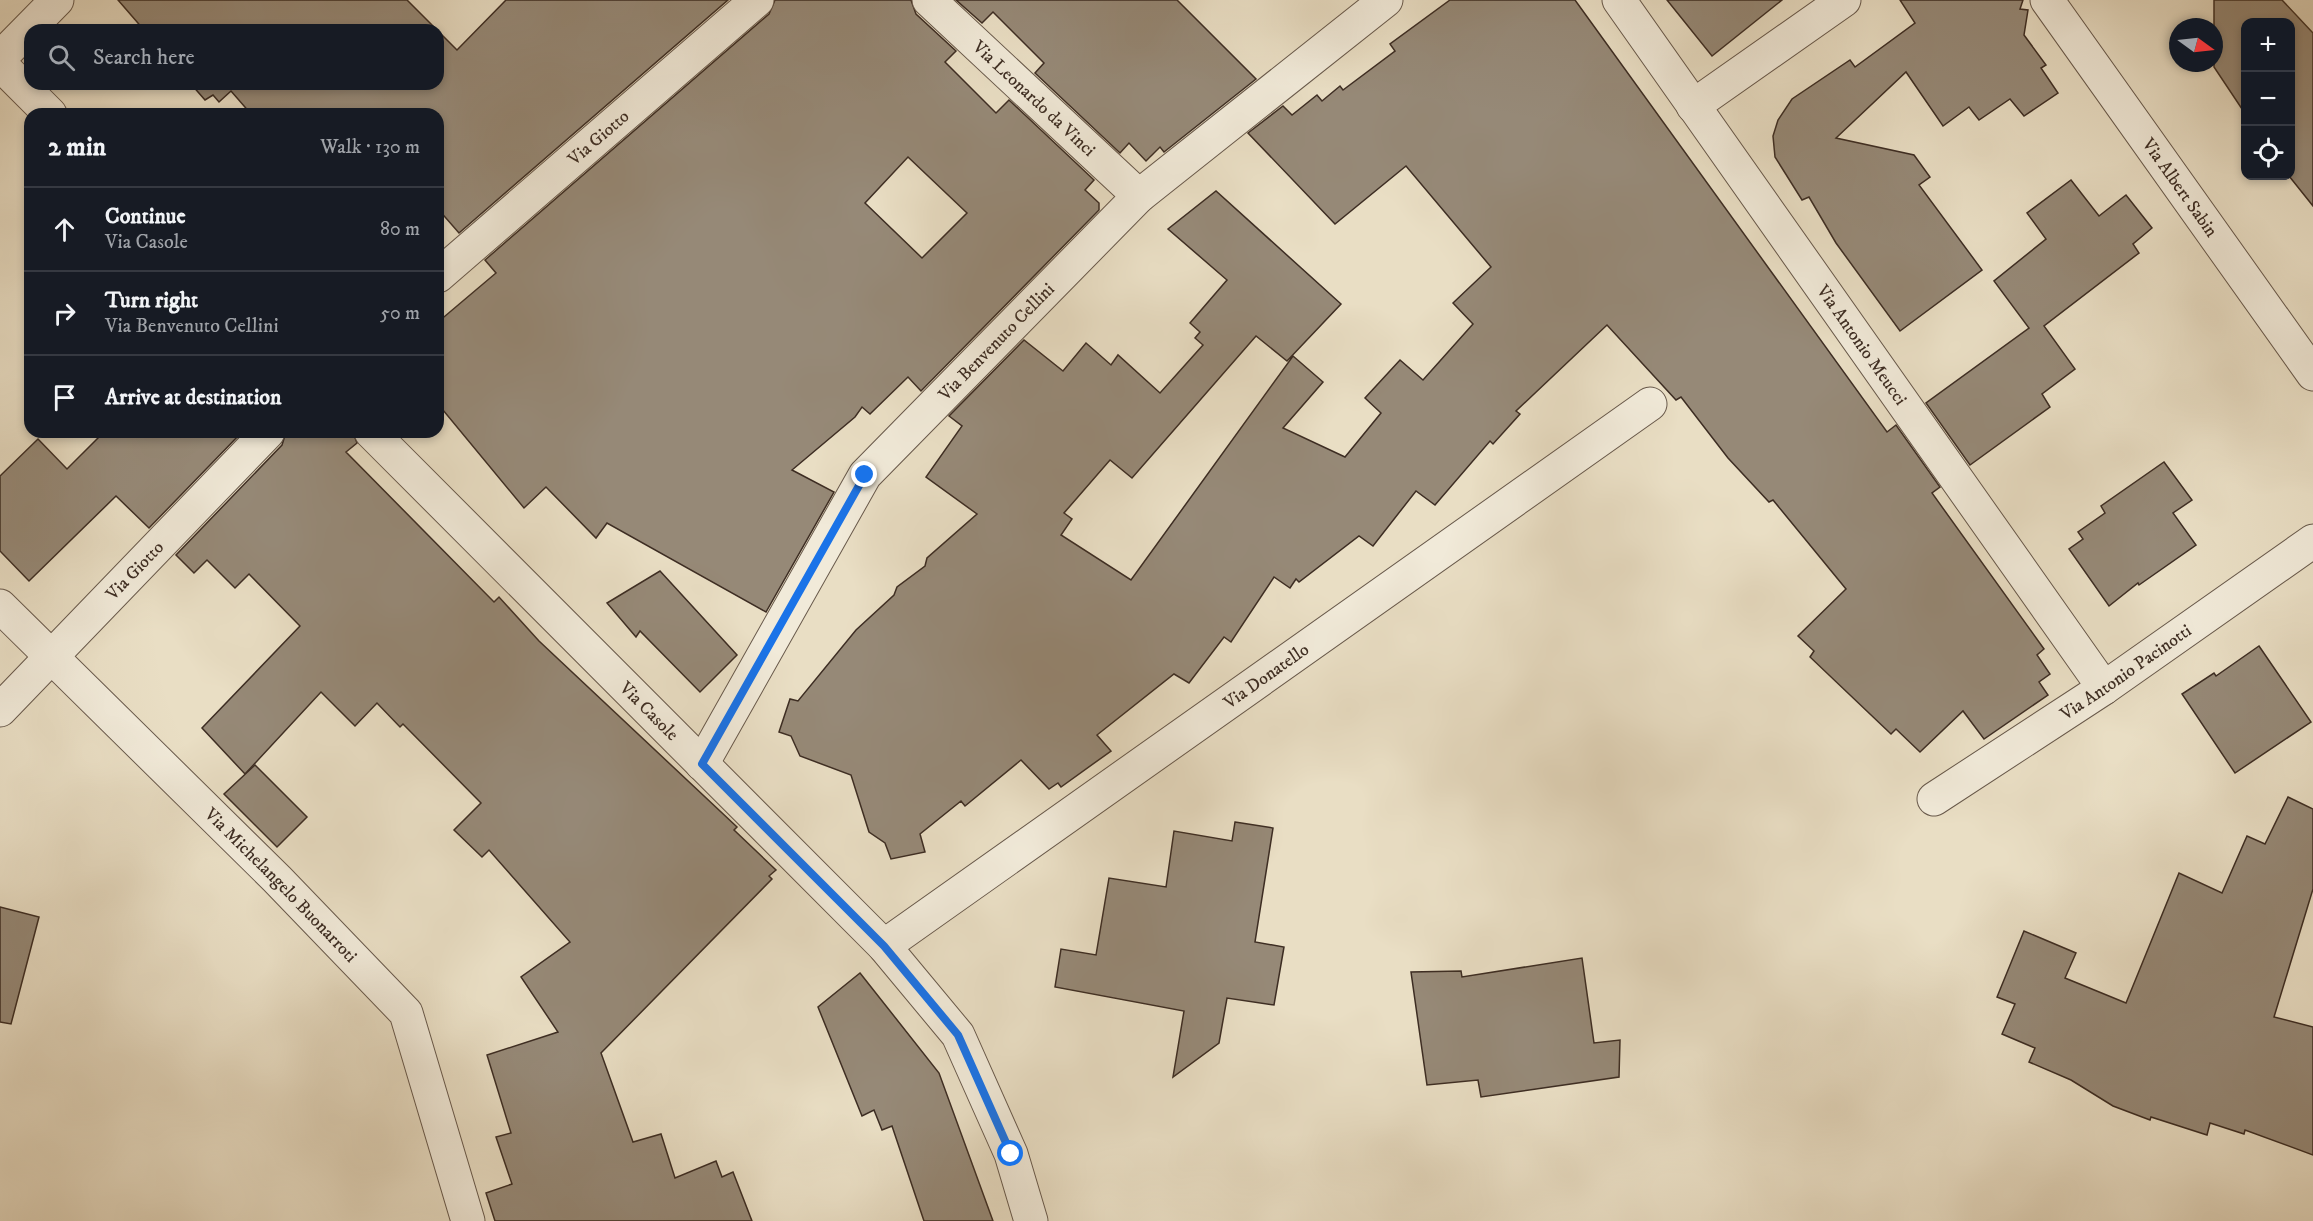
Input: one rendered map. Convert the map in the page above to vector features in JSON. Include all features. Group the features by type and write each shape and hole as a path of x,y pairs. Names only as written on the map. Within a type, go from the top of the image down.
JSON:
{"street":[{"path":"33,24 57,0"},
{"name":"Via Giotto","path":"444,271 757,0"},
{"name":"Via Leonardo da Vinci","path":"929,0 1139,196"},
{"name":"Via Benvenuto Cellini","path":"702,764 865,475 1139,196 1386,0"},
{"name":"Via Antonio Meucci","path":"1619,0 2104,688"},
{"path":"1693,105 1844,0"},
{"name":"Via Albert Sabin","path":"2047,0 2313,374"},
{"path":"0,58 24,34"},
{"path":"0,64 24,88"},
{"path":"26,90 44,108"},
{"name":"Via Donatello","path":"884,946 1650,404"},
{"name":"Via Giotto","path":"0,710 262,438"},
{"name":"Via Casole","path":"377,438 884,946 958,1035 1011,1154 1031,1221"},
{"name":"Via Antonio Pacinotti","path":"1934,799 2104,688 2313,542"},
{"name":"Via Michelangelo Buonarroti","path":"0,606 277,879 406,1012 462,1219"}],"building":[{"path":"118,0 407,0 431,24 139,24"},
{"path":"506,0 728,0 459,233 444,216 444,108 246,108 231,91 219,102 213,95 205,100 196,90 444,90 444,37 457,50"},
{"path":"775,0 911,0 916,14 956,51 945,62 996,113 1009,100 1094,180 1085,190 1099,203 1099,210 921,391 908,377 870,414 862,407 855,417 792,470 834,492 766,612 607,523 596,538 546,487 524,508 444,411 444,317 496,273 485,260 769,14","holes":["908,157 967,213 922,258 865,203"]},
{"path":"956,0 1177,0 1256,79 1164,152 1160,147 1146,161 1129,143 1120,153 1035,73 1044,63 993,12 982,23"},
{"path":"1450,0 1575,0 1887,432 1896,425 1940,487 1932,493 2044,649 2037,655 2050,674 2039,682 2048,695 1984,739 1963,711 1920,752 1896,729 1891,734 1810,657 1814,651 1798,636 1846,589 1773,500 1769,502 1728,458 1681,397 1676,400 1607,325 1516,411 1520,414 1493,444 1490,441 1435,505 1416,491 1373,546 1359,536 1299,582 1296,579 1290,588 1274,577 1231,642 1224,637 1189,683 1174,674 1097,735 1111,751 1061,787 1058,783 1049,789 1021,760 965,806 961,801 920,834 925,852 891,859 885,843 869,832 851,775 800,756 791,736 779,732 790,699 798,701 856,630 894,595 897,587 925,566 927,558 977,514 926,477 962,426 949,416 1024,340 1063,371 1086,343 1111,365 1118,355 1160,393 1203,345 1195,338 1200,332 1190,323 1227,280 1168,229 1216,191 1341,304 1287,361 1256,336 1132,478 1110,460 1064,513 1072,519 1061,535 1131,580 1293,356 1323,382 1283,428 1345,457 1381,413 1365,398 1400,360 1423,380 1473,324 1453,303 1491,267 1406,166 1335,224 1248,133 1283,106 1292,115 1317,95 1322,101 1340,86 1343,90 1395,51 1390,44"},
{"path":"1667,0 1782,0 1712,56"},
{"path":"1900,0 2023,0 2020,9 2028,10 2024,35 2046,65 2041,68 2058,93 2024,116 2010,99 1979,120 1969,107 1943,126 1906,72 1836,138 1914,155 1930,177 1919,185 1982,270 1900,331 1836,243 1809,197 1802,200 1775,157 1773,136 1778,120 1792,99 1850,60 1855,67 1915,23"},
{"path":"2214,0 2282,0 2313,33 2313,206 2292,180 2295,180 2295,18 2241,18 2241,108 2217,72 2223,72 2223,18 2214,18"},
{"path":"2071,180 2099,216 2126,195 2152,228 2133,244 2139,253 2044,326 2075,369 2042,394 2050,407 1970,465 1926,403 2029,328 1994,281 2046,239 2027,213"},
{"path":"98,438 236,438 149,528 116,496 29,581 0,551 0,476 38,439 67,469"},
{"path":"284,438 355,438 357,443 346,452 494,602 499,597 539,641 737,827 734,830 776,870 769,876 772,879 601,1053 633,1142 661,1134 675,1178 716,1161 722,1177 733,1172 752,1221 495,1221 486,1193 512,1184 496,1137 511,1133 487,1055 558,1032 521,977 570,942 489,850 482,857 454,830 481,803 403,724 400,727 377,703 355,726 321,692 245,774 202,728 300,626 249,574 235,588 207,560 194,573 176,555 282,445"},
{"path":"2164,462 2192,500 2173,513 2196,545 2139,585 2138,583 2109,606 2069,549 2083,539 2078,532 2105,513 2101,506"},
{"path":"660,571 737,655 700,692 640,631 636,637 607,603"},
{"path":"2259,646 2311,722 2235,773 2182,694 2214,673 2216,676"},
{"path":"255,765 307,817 277,847 224,794"},
{"path":"2288,797 2313,809 2313,889 2274,1017 2313,1027 2313,1155 2245,1130 2244,1134 2210,1123 2207,1135 2151,1117 2150,1120 2113,1106 2071,1080 2029,1062 2035,1048 2002,1034 2015,1004 1997,997 2024,931 2076,953 2065,978 2126,1003 2179,873 2222,893 2247,836 2265,844"},
{"path":"1235,822 1273,828 1255,942 1284,947 1274,1005 1227,998 1219,1043 1173,1077 1184,1011 1055,987 1061,949 1096,955 1109,878 1166,887 1174,831 1232,841"},
{"path":"0,907 39,917 11,1024 0,1022"},
{"path":"1582,958 1594,1043 1620,1040 1619,1077 1481,1097 1478,1080 1427,1085 1411,972 1461,971 1462,977"},
{"path":"860,973 939,1073 993,1221 924,1221 892,1126 882,1130 874,1110 862,1116 818,1007"}],"route":[{"path":"865,475 702,764 884,946 958,1035 1011,1154"}]}
